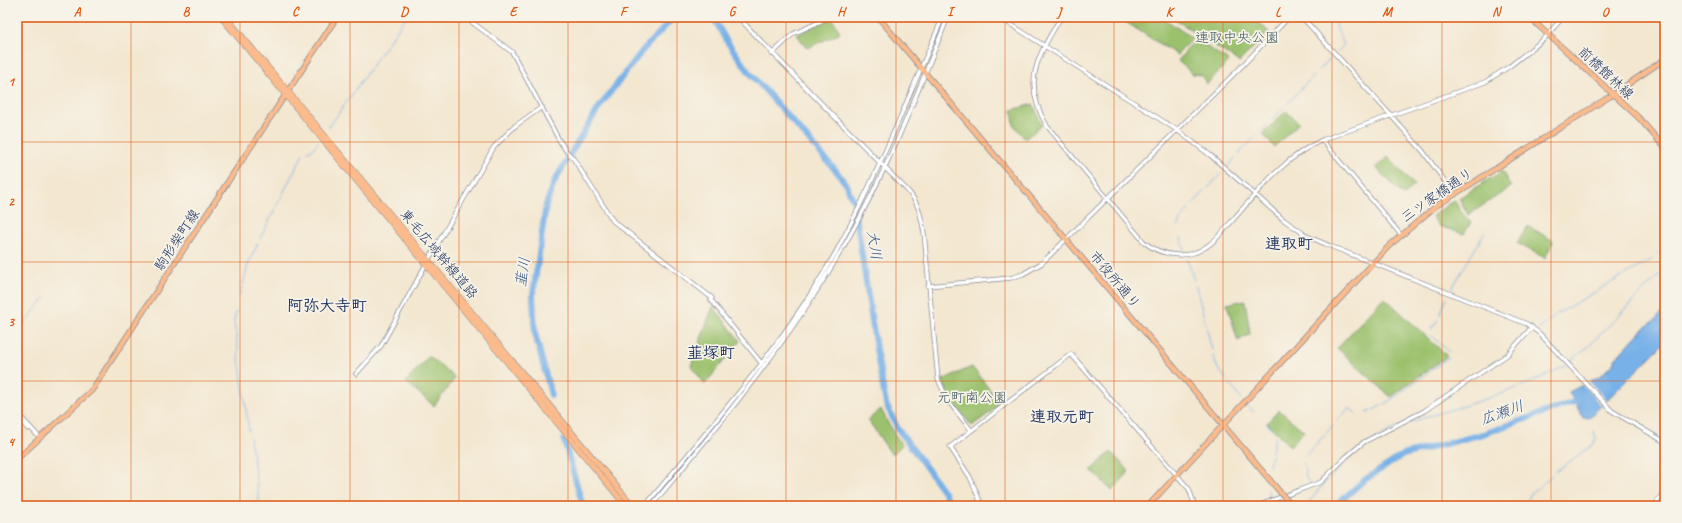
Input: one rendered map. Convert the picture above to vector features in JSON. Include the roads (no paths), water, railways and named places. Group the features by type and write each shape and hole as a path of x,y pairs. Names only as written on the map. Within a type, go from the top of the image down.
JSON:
{"highway":[{"name":"東毛広域幹線道路","path":"221,17 429,259 633,506"},
{"name":"東毛広域幹線道路","path":"226,17 426,265 626,506"}],"main road":[{"name":"駒形柴町線","path":"17,459 92,390 337,17"},
{"name":"市役所通り","path":"878,17 1292,506"},
{"name":"前橋館林線","path":"1530,17 1613,94 1648,128 1665,148"},
{"name":"三ツ家橋通り","path":"1148,506 1401,235 1436,206 1613,94 1665,59"}],"street":[{"path":"465,17 512,52 563,146 573,158 610,218 711,299 764,367"},
{"path":"738,17 772,54 908,191 920,209 936,366 940,383 948,401 971,430"},
{"path":"772,54 793,34 830,17"},
{"path":"645,506 761,363 812,291 859,207 880,163 944,17"},
{"path":"651,506 764,367 815,294 855,226 885,168 948,17"},
{"path":"999,17 1177,130 1210,155 1284,220 1307,236 1373,264 1512,318 1532,328 1614,413 1665,442"},
{"path":"1061,17 1037,61 1034,80 1035,94 1040,111 1047,126 1149,246 1162,252 1183,255 1198,251 1212,243 1255,195 1286,163 1300,151 1322,140 1485,82 1510,66 1548,34 1563,17"},
{"path":"928,286 1000,280 1023,274 1042,263 1289,17"},
{"path":"1302,17 1422,150 1455,195"},
{"path":"356,374 381,346 429,259 494,148 521,122 542,107"},
{"path":"1322,140 1401,235"},
{"path":"1257,506 1321,482 1346,457 1364,442 1424,411 1507,355 1532,328"},
{"path":"982,506 970,477 950,446 1071,354 1190,490 1195,506"},
{"path":"17,413 39,439"},
{"path":"17,417 39,439"},
{"path":"1655,506 1665,488"}],"water":[{"path":"1665,311 1665,342 1589,418 1583,418 1569,392 1600,376 1615,362 1615,359 1638,334"}],"waterway":[{"path":"329,127 406,17"},
{"name":"韮川","path":"570,154 600,106 642,51 674,17"},
{"name":"大川","path":"713,17 726,40 749,72 846,184 854,202 876,349 886,404 898,429 944,492 951,506"},
{"path":"1332,17 1344,45 1338,51"},
{"path":"1317,72 1330,59"},
{"path":"1287,104 1313,76"},
{"path":"1272,119 1283,108"},
{"path":"1260,132 1267,125"},
{"path":"1239,154 1257,135"},
{"path":"308,151 313,149 318,142"},
{"path":"260,239 303,154"},
{"name":"韮川","path":"551,395 535,333 533,295 546,205 555,180 569,157"},
{"path":"1229,166 1235,158"},
{"path":"1208,188 1221,174"},
{"path":"1192,205 1206,190"},
{"path":"1178,226 1180,220 1189,209"},
{"path":"1451,290 1485,232"},
{"path":"1181,238 1185,251"},
{"path":"240,295 248,265 258,243"},
{"path":"1657,255 1665,247"},
{"path":"1187,259 1194,280"},
{"path":"1623,276 1653,259"},
{"path":"1568,363 1589,346 1665,269"},
{"path":"1555,315 1621,277"},
{"path":"1196,286 1212,350"},
{"path":"1440,315 1447,297"},
{"path":"17,332 45,298"},
{"path":"236,312 234,321 249,431"},
{"path":"1539,329 1553,317"},
{"path":"1431,329 1438,320"},
{"path":"1432,336 1449,352"},
{"path":"1213,356 1217,367 1226,379"},
{"path":"1367,413 1385,404 1448,358"},
{"path":"1347,461 1360,449 1389,431 1421,419 1507,392 1543,377 1566,365"},
{"path":"1229,383 1241,399"},
{"name":"広瀬川","path":"1335,506 1363,481 1403,455 1483,434 1582,399"},
{"path":"1247,406 1254,412"},
{"path":"1337,421 1349,408 1356,413"},
{"path":"1267,424 1274,430"},
{"path":"1303,458 1333,426"},
{"path":"1555,472 1594,444 1596,438 1594,431"},
{"path":"250,437 260,506"},
{"path":"1269,466 1275,438"},
{"name":"韮川","path":"564,440 583,506"},
{"path":"1301,461 1304,464 1306,478 1311,483"},
{"path":"1318,491 1341,466"},
{"path":"1525,506 1530,495 1552,475"},
{"path":"1268,490 1269,500"},
{"path":"1306,506 1318,491 1317,490"}],"district":[{"name":"連取町","path":"1289,244"},
{"name":"阿弥大寺町","path":"327,306"},
{"name":"韮塚町","path":"711,353"},
{"name":"連取元町","path":"1062,417"}],"park label":[{"name":"連取中央公園","path":"1237,37"},
{"name":"元町南公園","path":"972,397"}]}
